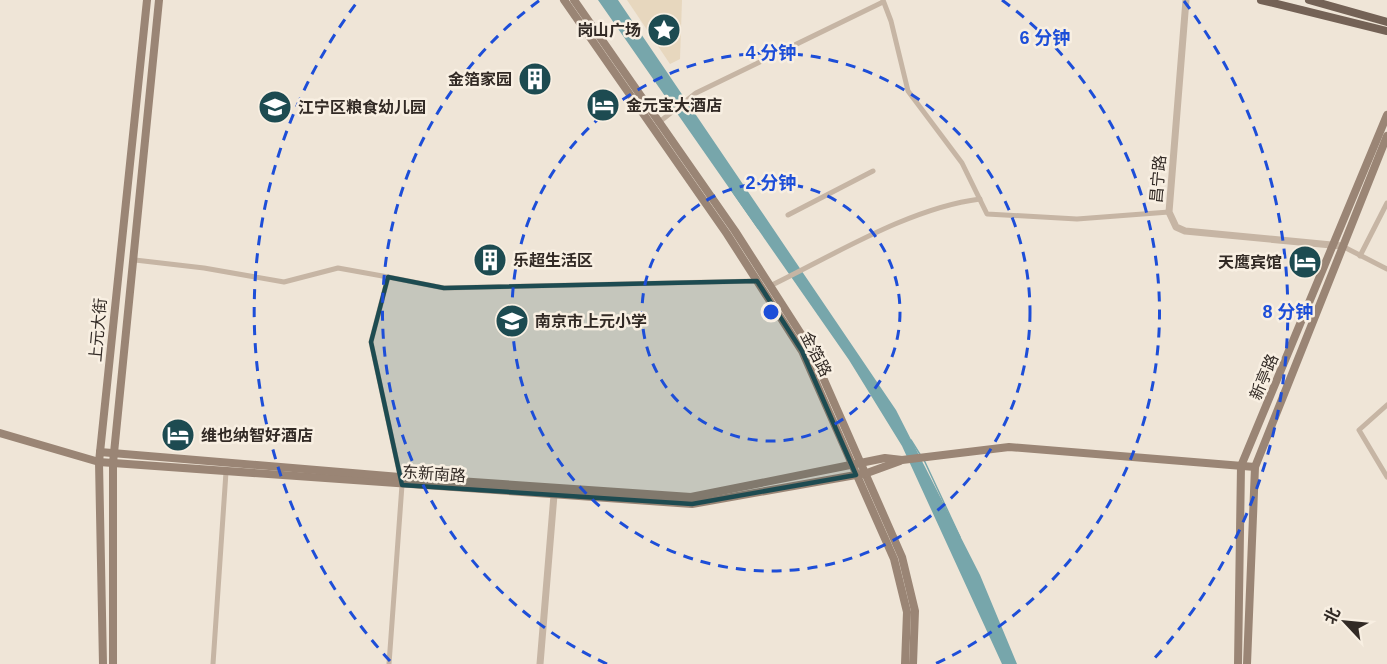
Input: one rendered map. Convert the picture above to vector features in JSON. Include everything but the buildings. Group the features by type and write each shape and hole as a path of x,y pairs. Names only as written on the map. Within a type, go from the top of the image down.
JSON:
{"main road":[{"name":"上元大街","path":"103,664 99,462 147,0"},
{"name":"上元大街","path":"113,664 113,463 135,260 159,0"},
{"name":"金箔路","path":"564,0 757,281 802,351 859,465 867,473 902,557 915,611 912,664"},
{"name":"金箔路","path":"574,0 810,348 859,465 856,475 894,559 907,612 905,664"},
{"path":"1261,0 1387,31"},
{"path":"1308,0 1387,22"},
{"name":"新亭路","path":"1247,664 1255,467 1387,115"},
{"name":"新亭路","path":"1238,664 1241,466 1387,136"},
{"name":"东新南路","path":"0,433 99,462 226,472 691,497 885,458 902,459 1009,447 1255,467"},
{"name":"东新南路","path":"100,452 554,495 692,504 867,473 902,459"}],"street":[{"name":"昌宁路","path":"1186,0 1169,212 1176,227 1185,231 1338,245"},
{"path":"658,123 696,93 883,1 891,21 908,91 962,163 987,214 1077,219 1169,212"},
{"path":"788,215 873,171"},
{"path":"770,286 905,220 964,201 980,199"},
{"path":"1360,256 1387,203"},
{"path":"1338,245 1387,269"},
{"path":"135,260 204,268 284,282 338,268 444,288 757,281"},
{"path":"388,277 371,342 401,481 388,664"},
{"path":"1387,405 1359,430 1387,477"},
{"path":"213,664 226,472"},
{"path":"540,664 554,495"}],"highlighted area":[{"path":"388,277 444,288 757,281 802,351 856,475 692,504 402,485 371,342"}],"shaded area":[{"name":"岗山广场","path":"627,0 682,0 680,59 670,64"}],"water":[{"path":"598,0 618,0 896,410 980,575 1017,664 1002,664 902,446 849,360"}],"waterway":[{"path":"730,188 758,228"},
{"path":"911,440 921,456"},
{"path":"924,460 960,537"}],"place":[{"name":"岗山广场","path":"664,30"},
{"name":"金箔家园","path":"535,79"},
{"name":"金元宝大酒店","path":"603,105"},
{"name":"江宁区粮食幼儿园","path":"275,107"},
{"name":"乐超生活区","path":"490,260"},
{"name":"天鹰宾馆","path":"1305,262"},
{"name":"南京市上元小学","path":"512,321"},
{"name":"维也纳智好酒店","path":"178,435"}]}
